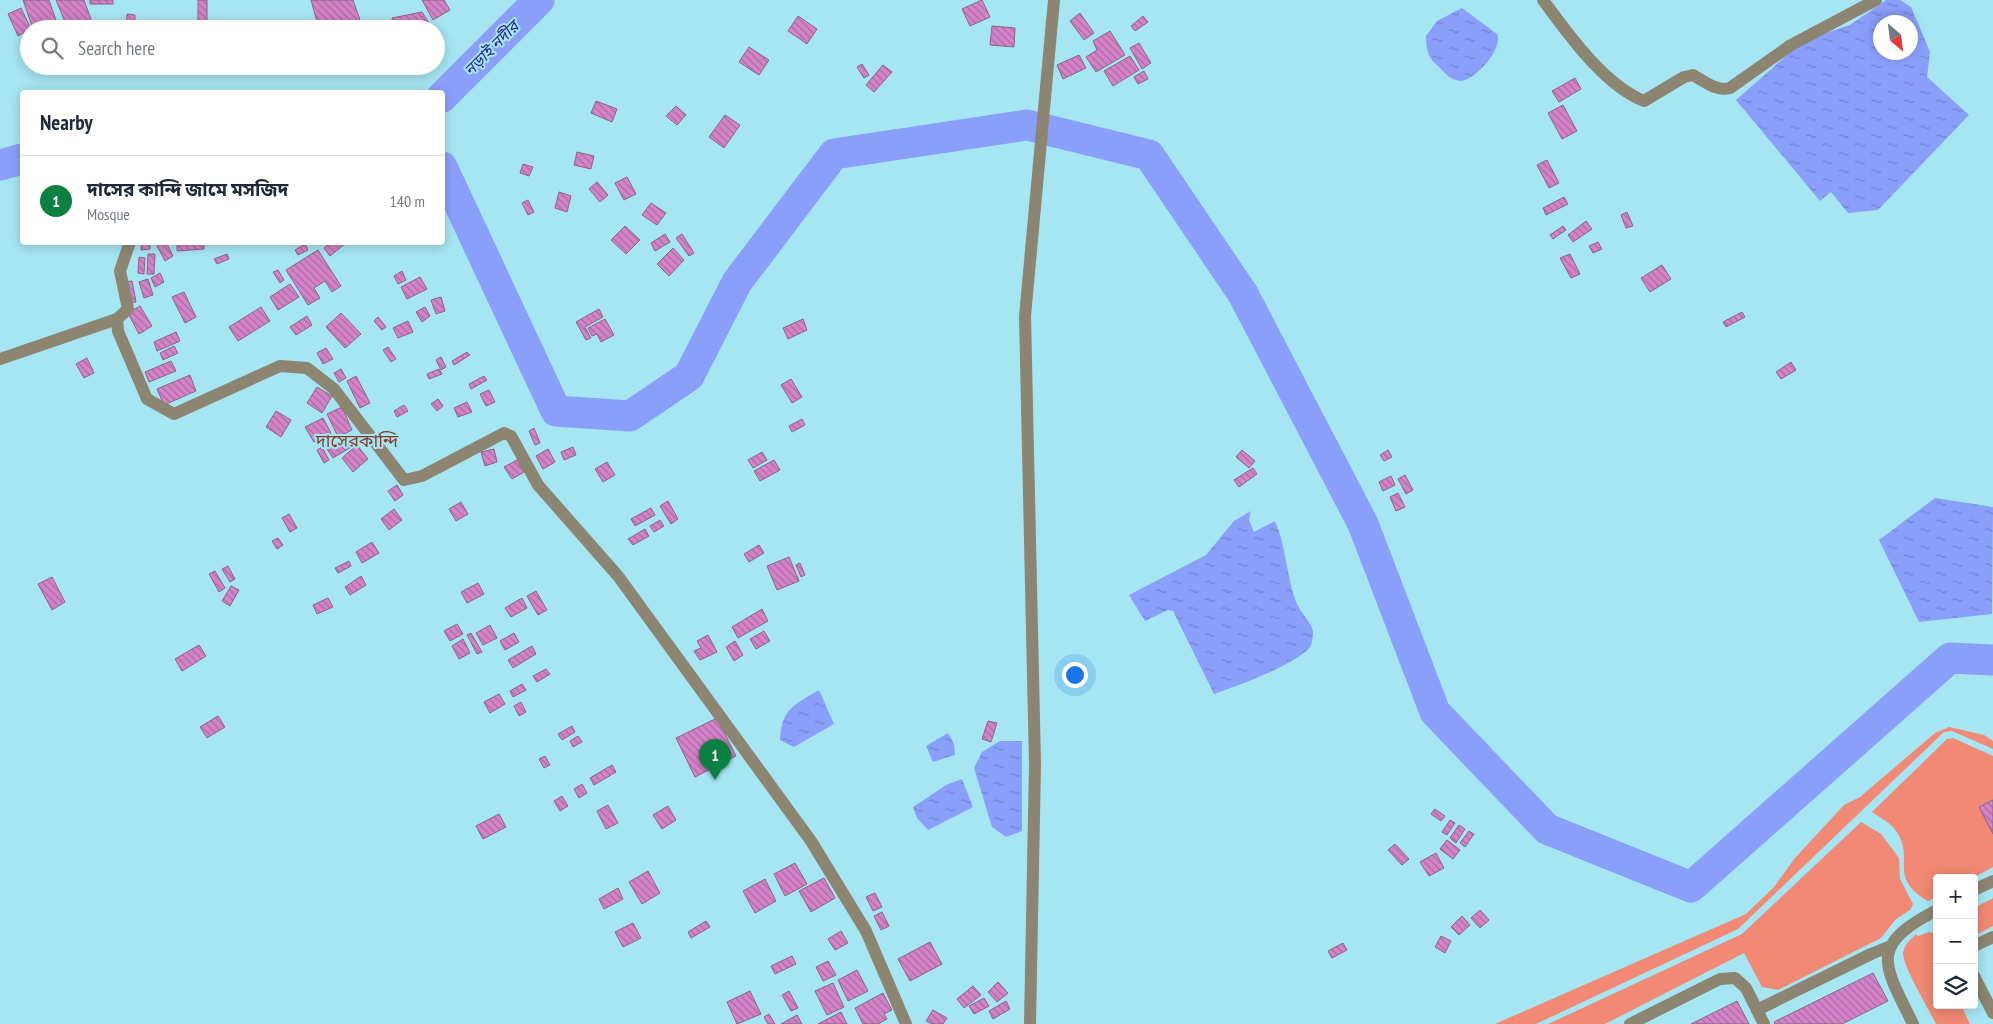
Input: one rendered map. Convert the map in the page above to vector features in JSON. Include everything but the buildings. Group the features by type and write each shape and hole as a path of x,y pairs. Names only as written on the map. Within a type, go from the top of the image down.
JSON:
{"street":[{"path":"1030,1024 1035,764 1025,316 1054,0"},
{"path":"1543,0 1575,45 1611,80 1644,101 1684,77 1692,75 1723,90 1730,88 1791,45 1855,4 1876,0"},
{"path":"0,359 117,319 128,308 120,271 129,245"},
{"path":"117,319 118,331 147,399 174,414 280,366 307,368 334,389 404,480 422,476 504,433 511,436 538,485 618,576 811,841 866,931 906,1024"},
{"path":"1978,888 1993,881"},
{"path":"1914,1024 1889,975 1887,961 1891,946 1899,934 1911,923 1933,912"},
{"path":"1978,944 1993,937"},
{"path":"1757,1010 1891,946"},
{"path":"1630,1024 1720,979 1735,978 1746,988 1764,1024"},
{"path":"1978,984 1993,1013"}],"shaded area":[{"path":"1949,727 1984,735 1993,741 1993,749 1952,731 1944,732 1738,929 1536,1024 1495,1024 1746,914 1774,887 1795,858 1844,805 1860,797 1935,733"},
{"path":"1953,738 1993,756 1993,800 1979,807 1993,834 1993,867 1978,875 1933,874 1933,899 1928,901 1915,892 1908,883 1905,875 1901,839 1894,828 1872,812 1947,739"},
{"path":"1861,822 1881,834 1899,858 1900,879 1913,904 1910,910 1896,919 1881,938 1778,990 1762,987 1744,953 1605,1024 1548,1024 1742,934"},
{"path":"1993,898 1993,926 1978,934 1978,919 1978,906"},
{"path":"1929,932 1933,933 1933,1009 1963,1009 1970,1024 1936,1024 1904,959 1903,953 1906,945 1916,934 1918,936"}],"water":[{"path":"1886,0 1900,0 1911,7 1914,15 1873,15 1873,60 1918,60 1918,24 1930,52 1927,77 1969,115 1878,210 1848,213 1831,192 1820,201 1736,100 1804,40 1850,25"},
{"path":"1462,8 1497,34 1498,40 1487,63 1473,76 1460,81 1448,76 1432,60 1427,50 1426,36 1437,21"},
{"path":"1935,498 1993,507 1992,614 1919,622 1879,540"},
{"path":"1251,511 1249,520 1254,532 1275,521 1279,530 1295,599 1312,628 1312,642 1303,654 1292,661 1250,681 1214,694 1173,611 1168,610 1145,621 1129,595 1206,555 1234,521"},
{"path":"819,690 834,724 794,747 780,740 783,721 790,709"},
{"path":"948,733 954,744 955,755 933,762 926,746"},
{"path":"1000,741 1022,741 1022,831 1006,837 992,827 974,768 982,752"},
{"path":"962,779 973,807 928,830 917,818 913,807 946,785"}],"waterway":[{"name":"নড়াই নদীর","path":"445,94 539,0"},
{"path":"445,173 556,411 630,416 689,376 737,282 834,154 1027,125 1149,155 1243,294 1363,524 1435,712 1547,829 1691,887 1950,658 1993,660"},
{"name":"নড়াই নদীর","path":"0,165 20,160"}],"place":[{"name":"দাসের কান্দি জামে মসজিদ","path":"715,780"}],"district":[{"name":"দাসেরকান্দি","path":"357,440"}]}
